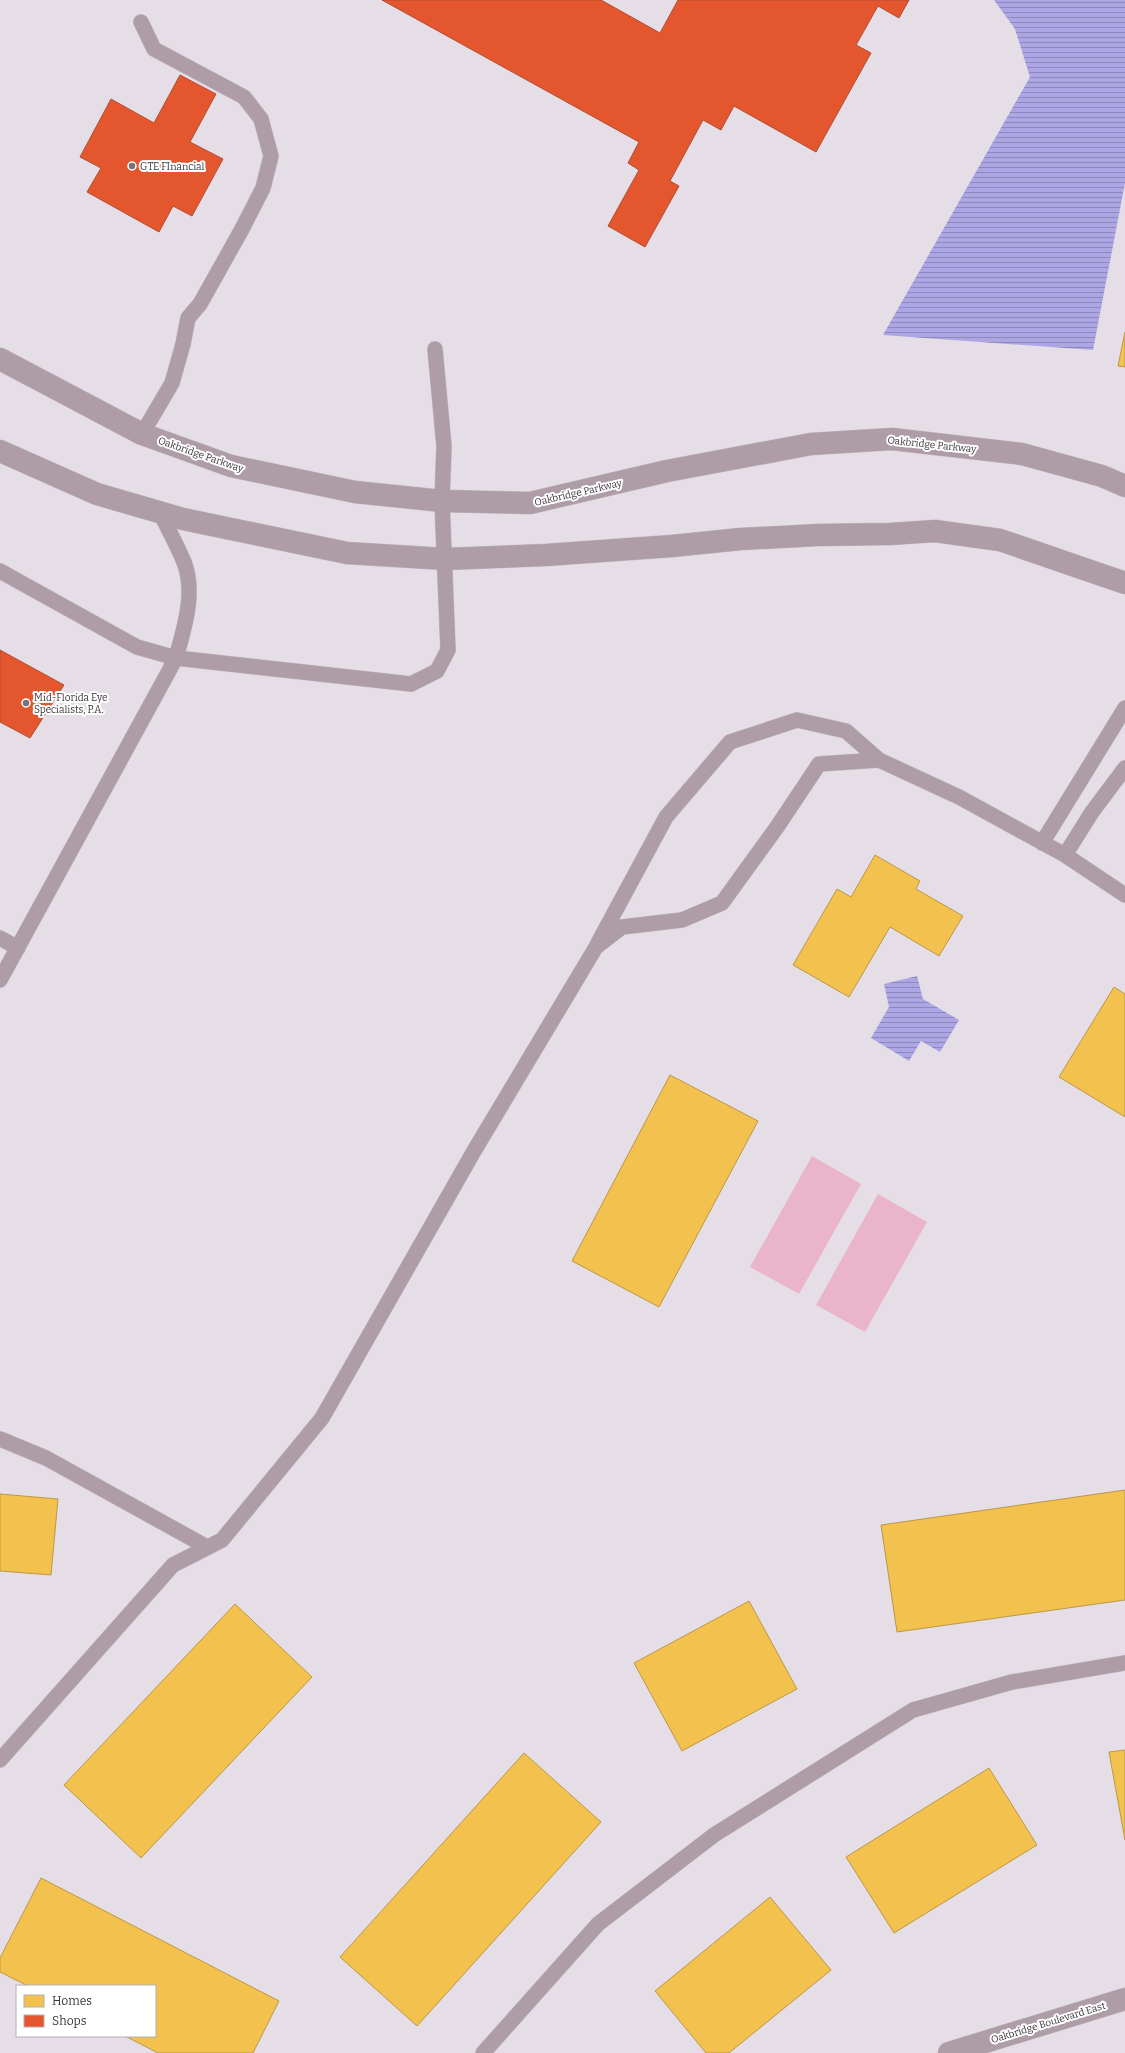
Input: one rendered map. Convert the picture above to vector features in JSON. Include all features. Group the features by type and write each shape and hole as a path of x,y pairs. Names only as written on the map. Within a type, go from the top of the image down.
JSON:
{"street":[{"name":"Oakbridge Parkway","path":"0,359 142,434 231,466 355,492 442,501 530,503 667,471 811,444 892,439 1022,454 1102,476 1125,486"},
{"path":"0,452 97,494 183,519 347,553 445,560 546,556 741,539 818,534 890,534 935,531 1000,540 1125,583"},
{"name":"Oakbridge Boulevard East","path":"948,2053 1125,1999"}],"lane":[{"path":"141,22 154,49 244,97 261,119 271,156 262,188 200,304 188,318 183,344 172,383 142,434"},
{"path":"0,571 137,648 176,658 411,684 437,671 448,650 442,501 444,446 435,349"},
{"path":"0,980 176,658 187,614 189,586 184,563 160,512"},
{"path":"1042,843 1125,708"},
{"path":"0,1760 173,1565 222,1540 322,1418 474,1151 596,948 666,817 730,742 798,720 846,731 879,760 959,797 1042,843 1065,854 1125,895"},
{"path":"596,948 622,927 682,920 722,903 778,827 819,764 879,760"},
{"path":"1065,854 1092,812 1125,768"},
{"path":"0,938 18,948"},
{"path":"0,1439 46,1458 208,1547"},
{"path":"483,2053 598,1924 714,1835 913,1710 1012,1682 1125,1663"}],"shaded area":[{"path":"994,0 1125,0 1125,183 1093,350 883,335 1030,77 1015,29"},
{"path":"917,976 923,999 959,1020 940,1052 921,1041 909,1061 871,1038 889,1007 884,984"},
{"path":"812,1156 861,1184 799,1294 750,1267"},
{"path":"878,1194 927,1222 865,1332 816,1305"}],"building: Homes":[{"path":"1125,332 1125,367 1118,366"},
{"path":"875,855 920,881 916,889 963,916 939,956 890,927 849,997 793,965 837,889 851,897"},
{"path":"1114,987 1125,994 1125,1117 1059,1077"},
{"path":"670,1075 758,1121 659,1307 572,1261"},
{"path":"1125,1490 1125,1600 897,1632 881,1525"},
{"path":"0,1494 58,1499 51,1575 0,1571"},
{"path":"749,1601 797,1689 682,1751 634,1663"},
{"path":"235,1604 312,1677 141,1858 64,1785"},
{"path":"1125,1750 1125,1840 1109,1752"},
{"path":"524,1753 601,1822 417,2026 340,1957"},
{"path":"989,1768 1037,1845 894,1933 846,1857"},
{"path":"41,1878 279,2001 253,2053 158,2053 127,2037 156,2037 156,1985 26,1985 0,1972 0,1958"},
{"path":"770,1897 831,1970 729,2053 706,2053 655,1991"}],"building: Shops":[{"path":"382,0 601,0 660,33 678,0 909,0 899,18 878,6 856,45 871,53 816,152 734,106 721,130 703,120 670,181 679,186 645,247 608,226 639,170 628,163 639,142"},
{"path":"180,75 216,94 190,142 223,159 192,216 173,206 159,232 87,192 101,168 80,157 111,99 154,123"},
{"name":"Mid-Florida Eye Specialists, P.A.","path":"0,650 64,685 30,738 0,722"}],"place":[{"name":"GTE FInancial","path":"132,166"},
{"name":"Mid-Florida Eye Specialists, P.A.","path":"26,703"}]}
